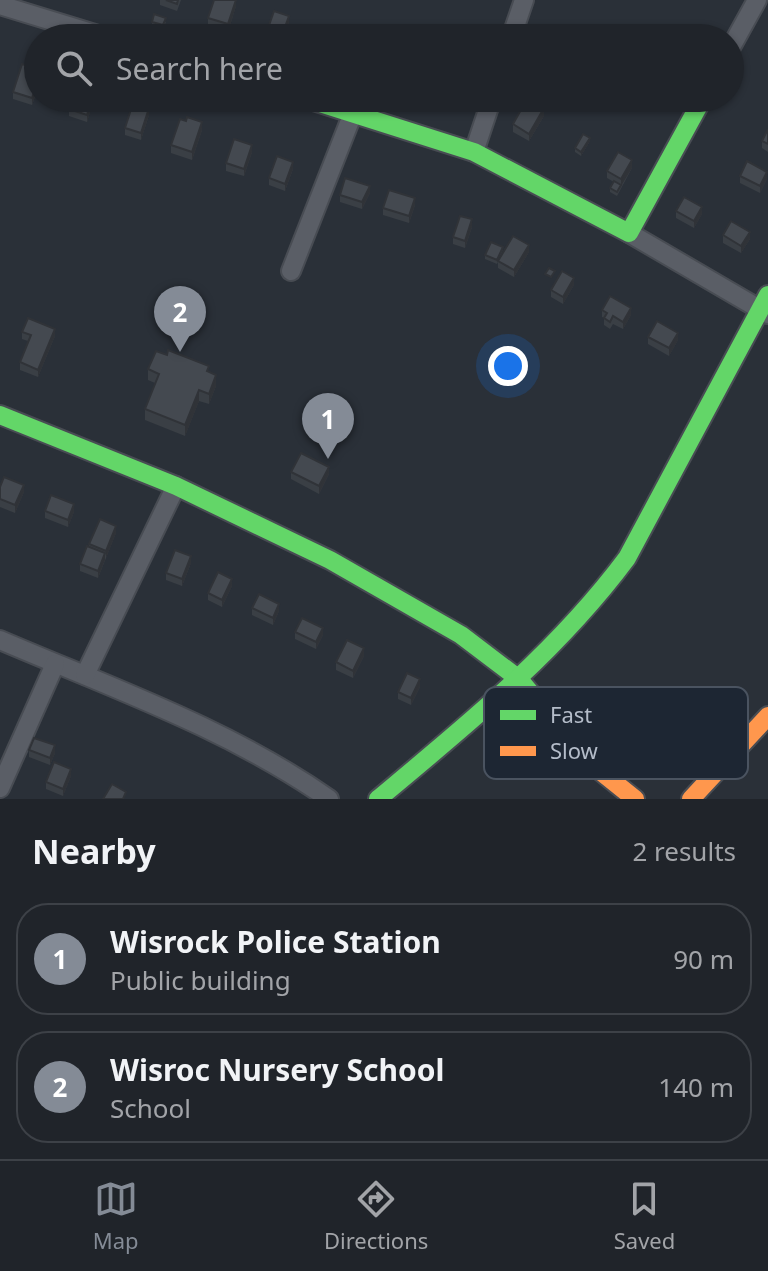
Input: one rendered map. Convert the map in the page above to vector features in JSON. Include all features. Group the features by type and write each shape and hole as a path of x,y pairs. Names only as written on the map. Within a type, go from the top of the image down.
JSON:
{"street":[{"path":"516,24 524,0"},
{"path":"744,24 757,0"},
{"path":"0,5 62,24"},
{"path":"350,112 474,152 766,306 627,558 591,606 510,687"},
{"path":"474,152 487,112"},
{"path":"629,233 695,112"},
{"path":"291,271 353,113"},
{"path":"0,415 176,486 330,560 461,635 525,687"},
{"path":"85,675 176,486"},
{"path":"0,640 214,732 290,772 329,799"},
{"path":"0,788 55,664"},
{"path":"378,799 484,709"},
{"path":"748,738 768,716"},
{"path":"610,779 635,799"},
{"path":"691,799 710,779"}],"building":[{"path":"214,0 236,0 228,24 208,18"},
{"path":"274,11 289,16 286,24 269,24"},
{"path":"154,14 166,18 163,24 152,22"},
{"path":"22,64 24,65 24,95 13,92"},
{"path":"130,112 148,112 141,133 125,128"},
{"path":"520,112 542,112 529,134 513,124"},
{"path":"187,117 202,122 192,152 171,145 180,119 186,121"},
{"path":"768,129 768,144 762,141"},
{"path":"583,134 590,138 581,152 575,148"},
{"path":"234,139 252,145 244,169 226,163"},
{"path":"618,152 632,160 621,179 607,171"},
{"path":"277,156 293,162 285,184 269,178"},
{"path":"747,161 767,172 760,186 740,176"},
{"path":"345,178 370,186 362,202 340,195"},
{"path":"614,181 621,185 617,192 610,188"},
{"path":"389,190 415,198 409,216 383,208"},
{"path":"684,197 702,207 694,221 676,211"},
{"path":"460,216 472,219 465,241 453,237"},
{"path":"731,221 750,232 741,246 723,235"},
{"path":"513,236 529,245 514,270 498,261"},
{"path":"491,242 503,247 497,260 485,255"},
{"path":"549,268 555,271 551,277 545,274"},
{"path":"562,271 574,278 563,297 551,290"},
{"path":"610,296 631,308 623,322 613,316 610,322 604,318 607,313 602,310"},
{"path":"28,318 55,329 38,370 20,362 31,335 22,332"},
{"path":"657,321 678,333 669,348 648,337"},
{"path":"168,350 209,366 207,371 216,375 209,394 199,390 185,425 145,409 159,374 148,369 156,351 167,355"},
{"path":"301,453 329,467 319,486 291,472"},
{"path":"4,477 24,485 15,505 0,499"},
{"path":"51,495 74,504 68,520 45,511"},
{"path":"100,519 116,526 106,551 89,544"},
{"path":"87,546 105,553 98,571 80,564"},
{"path":"175,550 191,556 182,579 166,573"},
{"path":"218,572 232,579 222,600 208,593"},
{"path":"259,594 279,604 273,618 252,608"},
{"path":"302,618 323,628 316,642 295,632"},
{"path":"347,640 364,648 353,671 336,662"},
{"path":"407,673 420,679 411,698 398,692"},
{"path":"34,738 55,745 50,758 29,750"},
{"path":"54,762 71,769 63,789 46,782"},
{"path":"112,784 126,792 123,799 103,799"}],"traffic: fast":[{"path":"348,112 474,152 629,233 695,112"},
{"path":"509,687 571,625 627,558 768,295"},
{"path":"0,415 176,486 330,560 461,635 526,687"},
{"path":"378,799 484,710"}],"traffic: slow":[{"path":"748,738 768,716"},
{"path":"610,779 635,799"},
{"path":"691,799 710,779"}],"place":[{"name":"Wisroc Nursery School","path":"180,352"},
{"name":"Wisrock Police Station","path":"328,459"}]}
